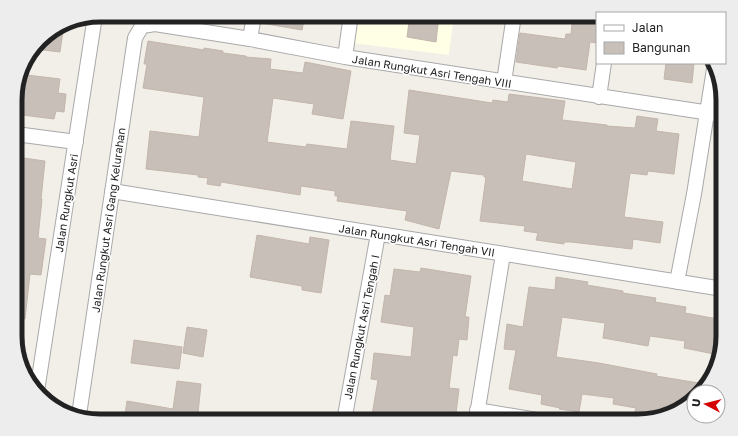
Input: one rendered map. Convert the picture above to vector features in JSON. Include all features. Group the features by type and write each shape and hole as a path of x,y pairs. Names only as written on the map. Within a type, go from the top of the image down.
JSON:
{"street":[{"path":"250,39 253,22"},
{"path":"345,58 350,22"},
{"path":"504,82 513,22"},
{"name":"Jalan Rungkut Asri","path":"38,383 94,23"},
{"name":"Jalan Rungkut Asri Tengah VIII","path":"142,26 155,24 250,39 345,58 716,114"},
{"name":"Jalan Rungkut Asri Gang Kelurahan","path":"80,411 135,38 142,26"},
{"path":"599,96 604,64"},
{"path":"677,282 708,113 713,79"},
{"path":"22,135 76,142"},
{"name":"Jalan Rungkut Asri Tengah VII","path":"112,191 716,288"},
{"name":"Jalan Rungkut Asri Tengah I","path":"345,414 378,234"},
{"path":"476,414 503,254"}],"shaded area":[{"path":"354,22 453,22 449,55 352,43"}],"building":[{"path":"261,22 304,22 302,30"},
{"path":"409,22 438,22 436,42 407,37"},
{"path":"572,22 596,22 596,43 590,42 586,70 558,66 557,68 516,62 520,33 565,39 566,34 571,34"},
{"path":"63,32 60,52 41,50 49,41"},
{"path":"148,41 204,50 204,48 223,51 223,53 246,57 271,59 270,69 303,73 305,62 351,71 343,119 312,114 314,104 273,98 267,142 306,147 307,144 347,149 351,121 394,126 390,160 416,164 420,135 404,133 409,90 492,103 493,100 508,102 509,94 565,101 562,120 607,126 635,128 637,116 658,119 656,131 679,134 674,174 648,171 647,175 630,173 624,217 663,222 660,243 633,239 632,249 571,242 564,242 564,244 536,240 538,233 524,231 525,226 480,221 486,177 484,177 484,175 451,171 439,229 405,220 407,211 337,201 338,196 335,196 335,191 301,186 300,195 221,182 220,186 207,184 208,178 198,177 198,175 146,169 150,131 199,137 204,97 143,88 147,64 144,64","holes":["526,154 576,162 572,189 522,181"]},
{"path":"666,64 694,64 692,83 664,79"},
{"path":"27,75 60,79 58,93 66,94 64,112 56,111 54,119 22,115 23,90 25,89"},
{"path":"22,158 45,161 38,238 46,239 41,275 30,274 25,319 22,319"},
{"path":"257,235 309,244 310,237 329,240 321,293 302,290 302,286 250,277"},
{"path":"421,268 471,276 465,317 469,317 467,340 459,339 457,356 453,355 449,388 459,389 456,413 372,414 378,380 371,379 374,353 411,357 414,327 381,322 385,295 390,296 394,269 420,272"},
{"path":"556,277 588,282 587,285 656,298 655,302 686,307 685,313 716,319 716,341 713,354 684,348 685,341 650,336 648,346 603,338 605,323 562,317 556,357 599,363 657,374 656,376 700,383 686,384 686,397 668,408 643,414 634,414 636,408 613,404 614,398 582,394 579,412 541,404 542,395 509,389 516,350 504,349 507,324 523,327 529,287 555,290"},
{"path":"187,327 207,330 203,357 183,353"},
{"path":"134,340 182,347 179,369 131,363"},
{"path":"177,381 201,384 198,413 201,414 125,414 127,401 173,409"}]}
